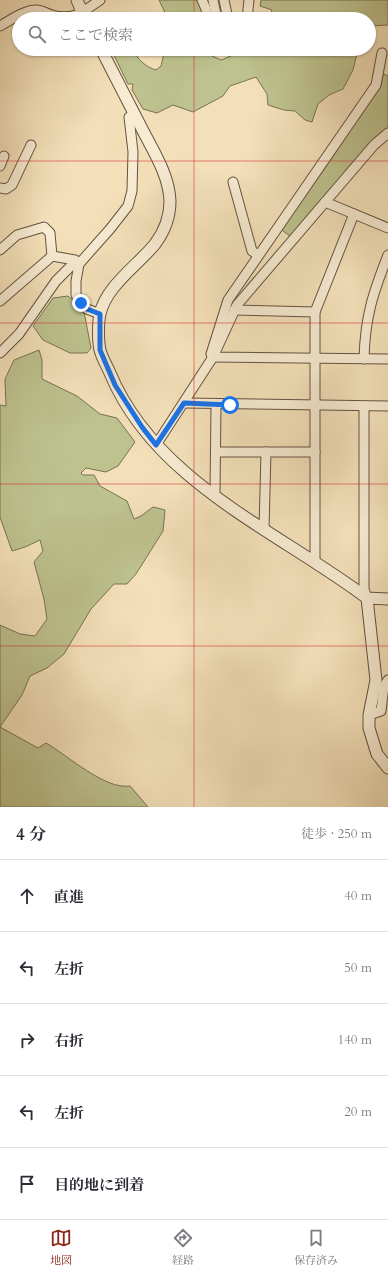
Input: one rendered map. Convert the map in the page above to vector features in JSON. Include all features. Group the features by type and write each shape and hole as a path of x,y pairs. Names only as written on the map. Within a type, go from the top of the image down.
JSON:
{"street":[{"path":"36,0 37,10"},
{"path":"77,0 82,12"},
{"path":"88,12 100,0"},
{"path":"202,0 206,12"},
{"path":"213,0 216,12"},
{"path":"248,12 249,0"},
{"path":"226,1 227,12"},
{"path":"30,12 37,10 44,12"},
{"path":"0,26 12,18"},
{"path":"213,357 211,354 228,300 376,85 382,53"},
{"path":"105,56 164,172 170,202 169,218 163,232 154,245 108,296 100,314 100,350 115,385 142,427 156,445 196,483 367,598 388,599"},
{"path":"100,314 87,309 76,295 79,264 128,206 132,191 132,152 129,117 134,114"},
{"path":"156,445 213,357 236,304 374,145 388,133"},
{"path":"0,188 6,189 12,185 31,145"},
{"path":"0,166 4,156"},
{"path":"233,182 252,251 258,255"},
{"path":"325,202 388,228"},
{"path":"315,562 315,312 354,214"},
{"path":"0,250 17,235 44,227 50,233 52,256"},
{"path":"364,359 364,341 371,301 388,255"},
{"path":"52,256 75,260 79,264"},
{"path":"0,301 52,256"},
{"path":"0,353 19,334 56,281 74,263 79,264"},
{"path":"234,310 315,312"},
{"path":"213,357 388,359"},
{"path":"184,403 216,405 388,406"},
{"path":"213,495 216,492 216,405"},
{"path":"364,406 364,589 367,598 376,680 369,715 369,728 377,754 388,768"},
{"path":"216,452 315,452"},
{"path":"264,529 266,452"},
{"path":"369,715 381,711 384,686 388,680"}],"green space":[{"path":"159,0 196,0 201,5 202,12 165,12"},
{"path":"261,0 388,0 388,25 376,26 376,12 271,12 272,10 260,6"},
{"path":"114,56 137,56 142,62 156,70 161,66 163,56 212,56 221,60 231,56 356,56 353,70 343,89 329,95 318,104 312,122 305,120 295,111 284,110 268,105 267,94 256,77 230,86 223,96 193,112 173,105 157,113 143,109 132,90 133,84 128,84"},
{"path":"384,74 388,76 388,130 290,236 283,231 282,227 336,152"},
{"path":"68,296 84,312 91,348 87,353 70,353 43,340 33,326 53,298"},
{"path":"39,350 42,360 42,379 77,396 100,414 117,418 135,442 118,466 106,472 86,468 81,473 83,475 94,475 100,486 127,501 134,519 141,516 153,507 165,510 163,531 136,574 127,584 114,584 91,609 64,654 47,668 30,676 22,695 0,727 0,625 20,634 35,636 47,619 44,599 34,562 43,551 40,540 12,551 0,517 0,405 6,406 5,379 14,360"},
{"path":"0,727 38,748 46,743 86,770 109,783 120,786 130,786 148,807 0,807"}],"route":[{"path":"81,303 87,309 100,314 100,350 115,385 142,427 156,445 184,403 187,405 230,405"}]}
